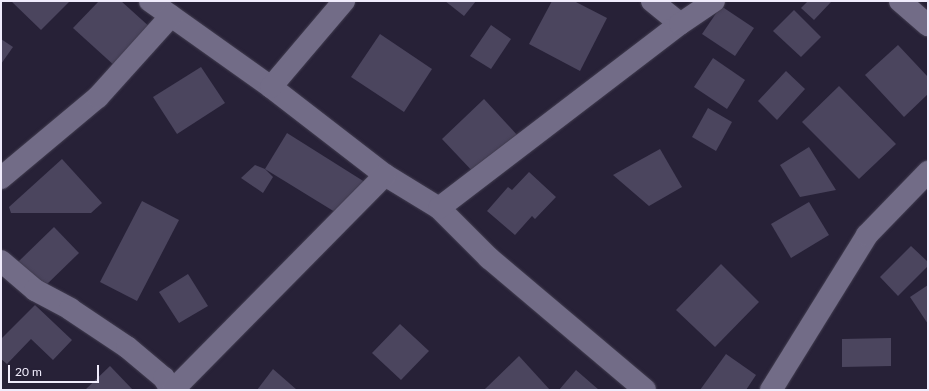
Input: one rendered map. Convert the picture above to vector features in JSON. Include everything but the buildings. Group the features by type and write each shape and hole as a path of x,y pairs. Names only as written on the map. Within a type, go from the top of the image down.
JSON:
{"street":[{"path":"150,1 271,87 385,175 439,208 489,258 645,390"},
{"path":"271,87 344,1"},
{"path":"652,1 680,24"},
{"path":"439,208 680,24 714,1"},
{"path":"900,1 928,25"},
{"path":"1,178 98,97 171,16"},
{"path":"771,390 867,235 928,172"},
{"path":"1,260 35,290 70,309 127,347 164,378 172,390 385,175"}]}
